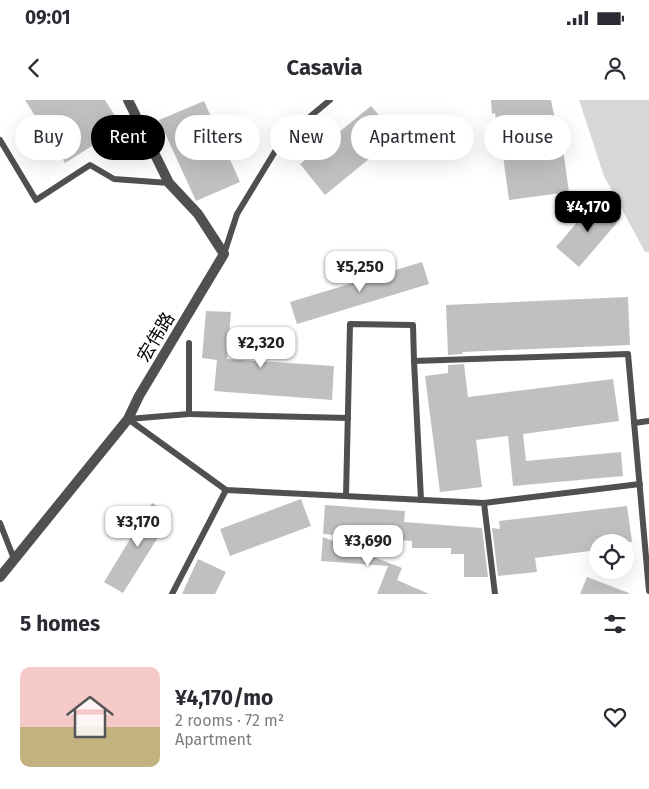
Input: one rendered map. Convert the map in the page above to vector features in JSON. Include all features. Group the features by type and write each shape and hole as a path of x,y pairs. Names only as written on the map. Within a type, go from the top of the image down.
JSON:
{"street":[{"path":"128,100 169,183 198,214 224,254"},
{"name":"宏伟路","path":"0,577 128,419 139,396 224,254"}],"lane":[{"path":"224,254 237,214 282,140 330,100"},
{"path":"0,140 36,200 90,166 114,179 169,183"},
{"path":"346,496 350,324 413,325 421,500"},
{"path":"189,343 189,414"},
{"path":"414,361 628,354 649,591"},
{"path":"128,419 189,414 348,418"},
{"path":"128,419 226,490 484,503 640,484"},
{"path":"634,423 649,421"},
{"path":"172,594 226,490"},
{"path":"484,503 496,594"},
{"path":"0,523 14,560"}],"shaded area":[{"path":"579,100 649,100 649,252 645,252 604,176"}],"building":[{"path":"25,100 105,100 114,115 91,115 91,147 81,153 81,115 35,115"},
{"path":"491,100 551,100 554,115 495,115 495,113 492,114"},
{"path":"204,101 210,115 175,115 175,155 165,133 165,117"},
{"path":"371,106 379,115 360,115"},
{"path":"351,122 351,160 368,160 325,195 300,164 305,160 341,160 341,131"},
{"path":"177,160 230,160 240,182 196,201"},
{"path":"504,160 565,160 569,192 509,200"},
{"path":"598,198 621,218 579,267 556,247"},
{"path":"422,262 429,284 297,324 290,302"},
{"path":"628,297 630,345 462,352 463,354 448,355 446,305"},
{"path":"206,311 231,312 227,359 334,366 332,400 214,391 217,360 202,358"},
{"path":"464,364 468,397 613,379 619,421 523,434 526,461 621,452 623,476 513,486 508,436 476,440 482,487 440,492 425,376 448,373 448,365"},
{"path":"301,499 311,526 230,556 220,529"},
{"path":"152,503 172,515 123,593 104,582"},
{"path":"325,505 405,511 404,522 482,528 488,577 464,577 464,554 451,554 451,548 412,548 412,541 323,534"},
{"path":"627,506 631,534 589,534 589,551 535,558 537,572 498,576 492,528 500,529 499,521"},
{"path":"323,537 402,568 397,580 429,594 377,594 388,566 321,561"},
{"path":"198,559 226,572 215,594 182,594"},
{"path":"587,577 629,593 629,594 580,594"}]}
